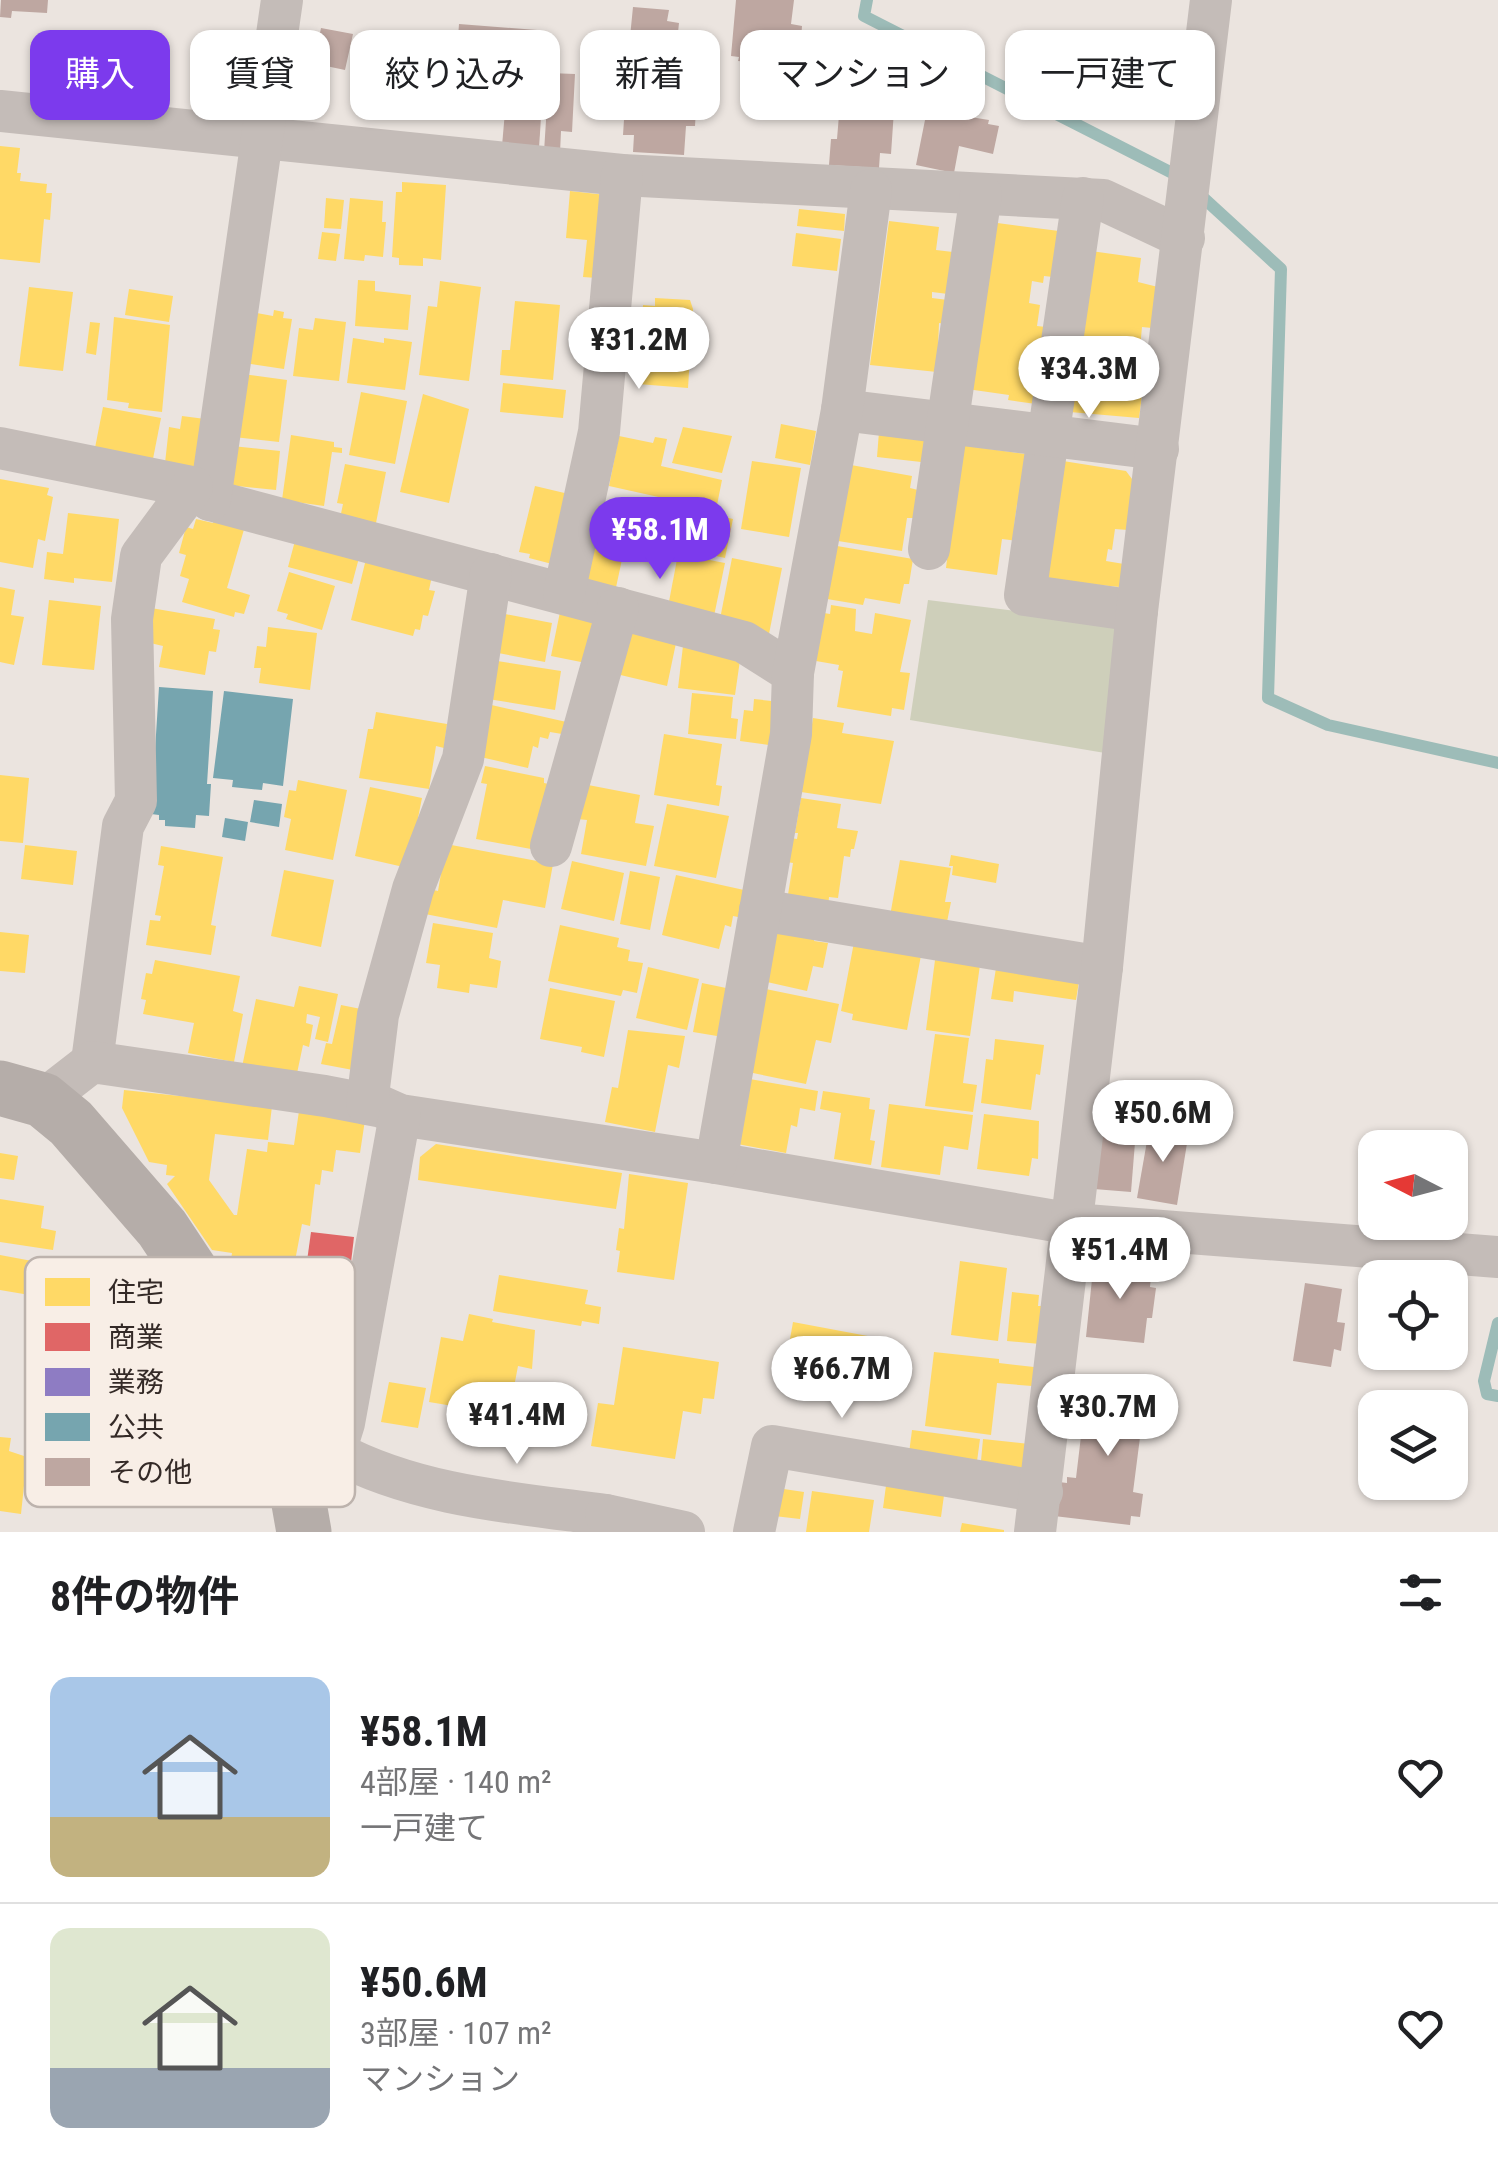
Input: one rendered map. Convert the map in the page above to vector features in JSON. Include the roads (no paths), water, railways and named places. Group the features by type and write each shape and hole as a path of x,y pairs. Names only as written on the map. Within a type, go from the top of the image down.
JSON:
{"street":[{"path":"92,1062 122,826 136,801 132,619 141,556 201,493 282,0"},
{"path":"754,1532 772,1446 1039,1512 1102,967 1138,610 1211,0"},
{"path":"0,110 622,176 1103,200 1184,238"},
{"path":"564,593 600,432 622,176"},
{"path":"716,1163 791,734 793,673 842,410 872,190"},
{"path":"930,550 981,194"},
{"path":"1083,198 1025,595 1138,610"},
{"path":"842,410 1158,449"},
{"path":"0,448 201,493 744,642 793,673"},
{"path":"355,1337 384,1109 378,1014 413,890 463,759 491,574"},
{"path":"550,846 618,608"},
{"path":"760,910 1102,967"},
{"path":"22,1094 92,1062 1073,1224 1498,1257"},
{"path":"22,1094 70,1123 162,1228 181,1257"},
{"path":"355,1467 479,1499 604,1523 684,1532"},
{"path":"304,1532 308,1507"}],"waterway":[{"path":"867,0 864,16 1182,178"},
{"path":"1197,192 1281,269 1268,698 1328,725 1498,763"},
{"path":"1498,1323 1484,1381 1487,1394 1498,1396"}]}
